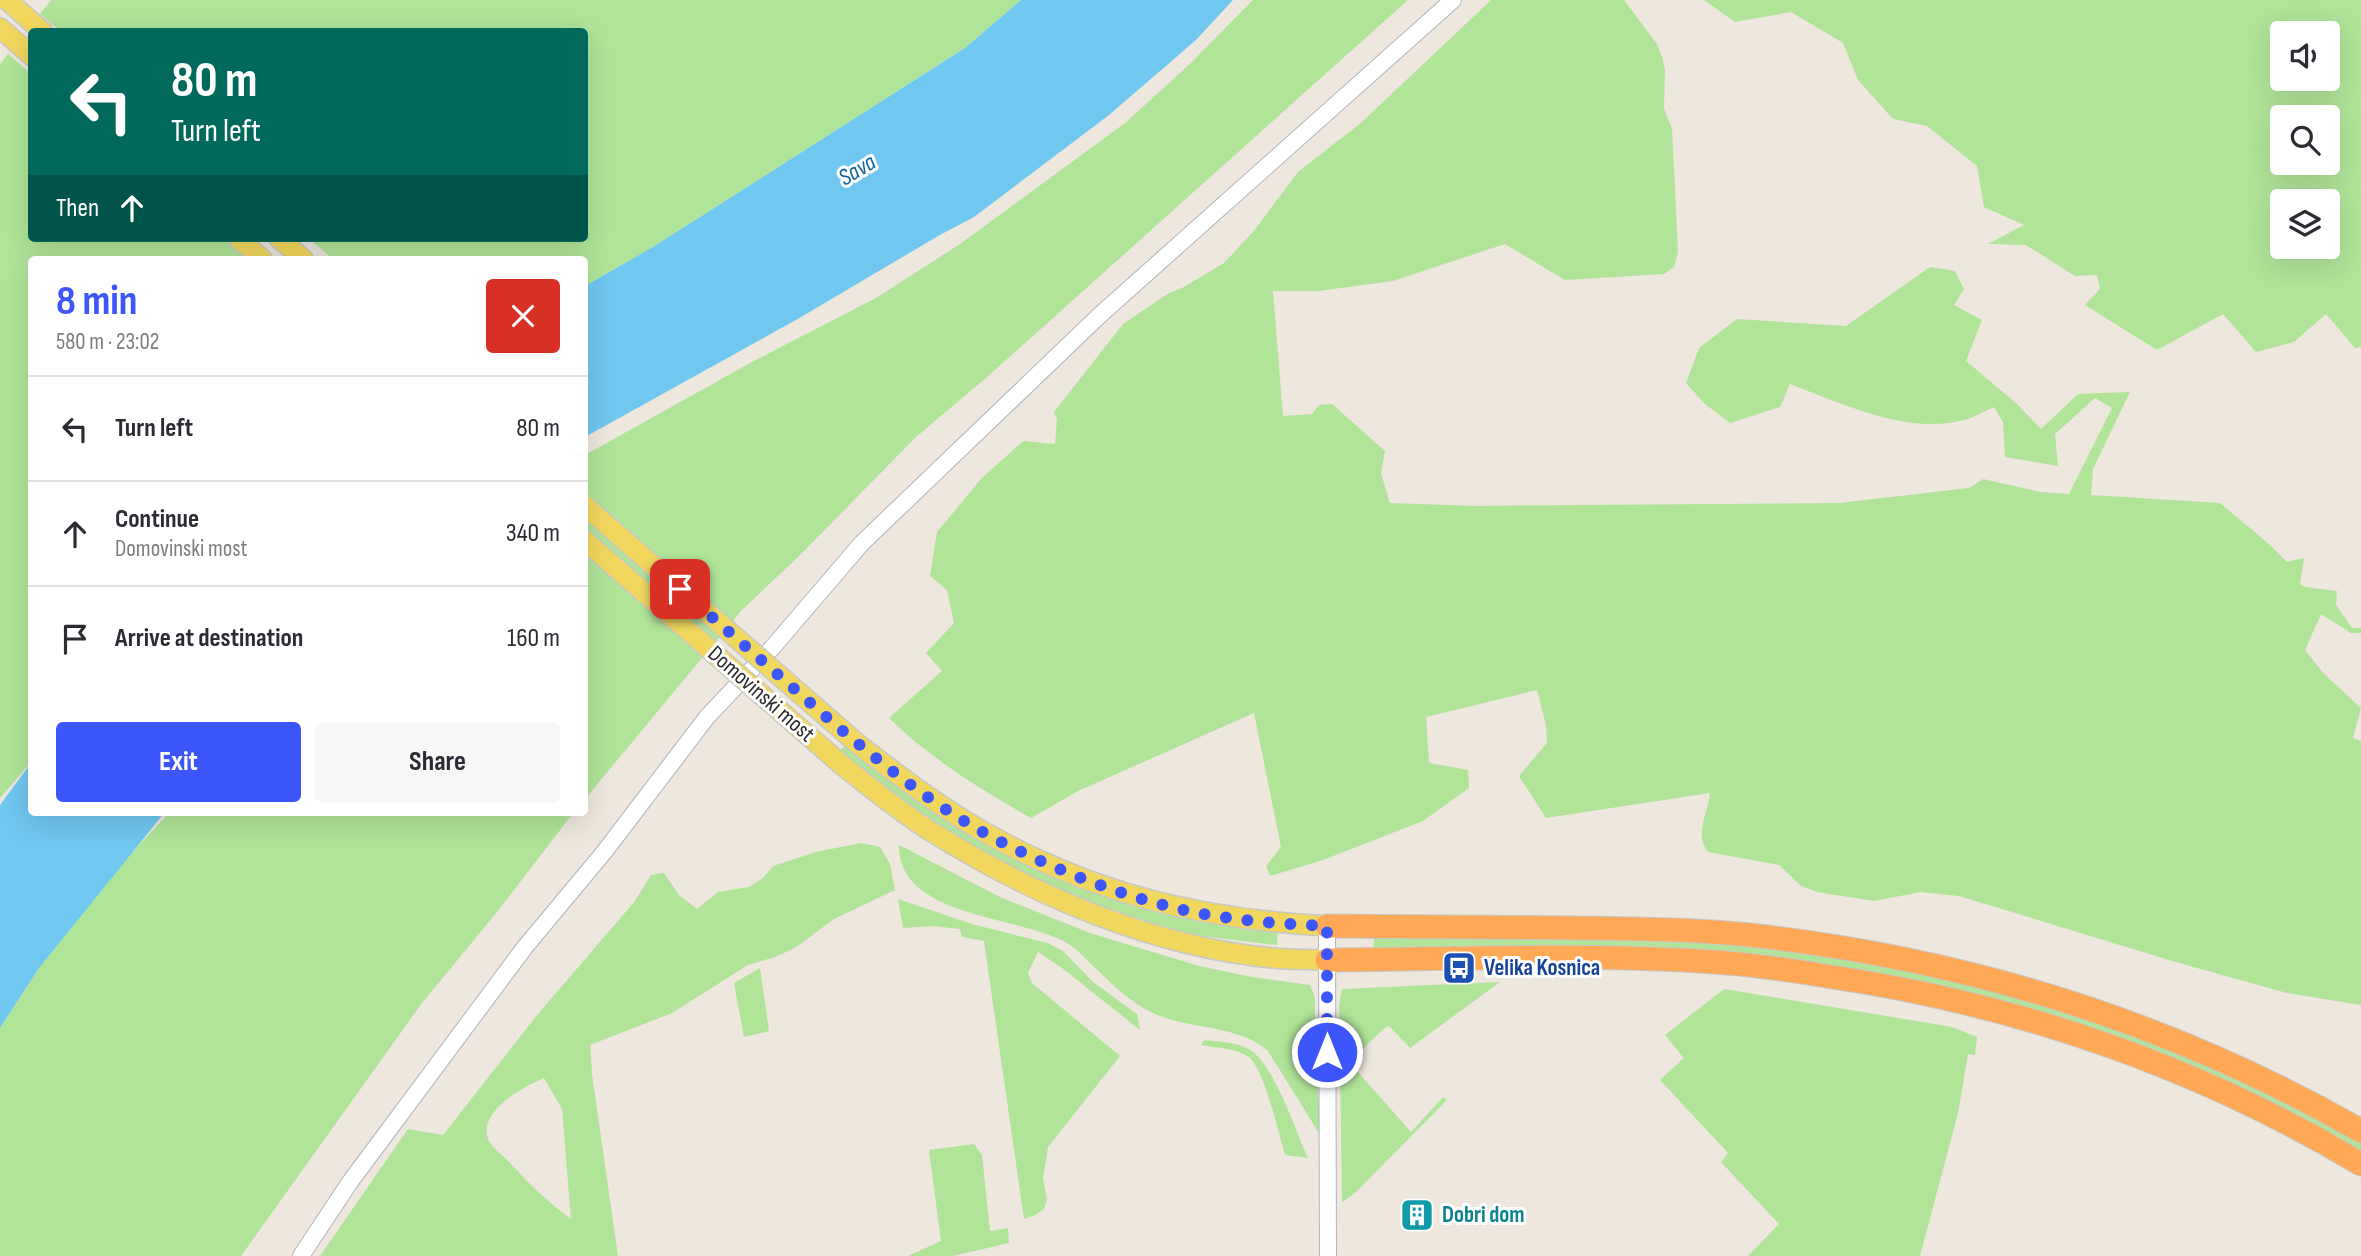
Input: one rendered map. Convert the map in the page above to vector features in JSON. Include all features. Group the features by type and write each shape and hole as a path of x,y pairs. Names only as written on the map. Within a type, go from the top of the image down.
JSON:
{"highway":[{"path":"1327,926 1674,930 1766,937 1889,955 1987,977 2166,1035 2313,1104 2361,1131"},
{"path":"1327,960 1608,957 1701,961 1797,971 1894,986 1987,1007 2075,1032 2166,1068 2277,1117 2361,1164"}],"main road":[{"path":"7,0 38,28"},
{"path":"0,28 28,52"},
{"path":"243,242 259,256"},
{"path":"284,242 300,256"},
{"name":"Domovinski most","path":"588,509 859,746 905,781 976,828 1033,857 1108,888 1161,904 1256,922 1327,926"},
{"name":"Domovinski most","path":"588,543 842,765 896,807 960,848 1034,887 1104,917 1171,939 1229,952 1273,958 1327,960"}],"street":[{"path":"301,1256 350,1182 525,947 605,851 707,717 772,648 862,544 1101,314 1453,0"},
{"path":"1327,926 1328,1256"}],"green space":[{"path":"51,0 1021,0 965,48 653,247 588,284 588,256 329,256 313,242 588,242 588,28 56,28 40,14"},
{"path":"1253,0 1408,0 986,378 917,436 741,611 588,795 588,453 752,362 876,298 960,244 1125,123 1190,64"},
{"path":"1491,0 1624,0 1657,44 1665,70 1664,109 1672,129 1678,252 1674,267 1664,274 1565,280 1505,244 1393,281 1318,291 1273,291 1283,416 1312,414 1319,405 1332,404 1385,451 1381,474 1390,503 1475,506 1839,503 1969,488 1983,479 2041,492 2069,494 2112,408 2095,398 2055,434 2058,466 2005,457 2003,422 1994,407 1964,420 1920,424 1875,415 1790,384 1780,407 1730,423 1705,404 1686,383 1699,348 1737,319 1846,326 1930,267 1955,271 1964,289 1954,305 1982,320 1966,361 2016,403 2041,429 2078,394 2130,392 2093,469 2091,495 2220,503 2287,562 2304,558 2300,584 2337,591 2336,605 2352,628 2361,628 2361,633 2351,633 2321,614 2305,650 2324,674 2361,708 2353,738 2361,741 2361,1005 2287,993 1959,896 1921,892 1874,901 1817,892 1801,886 1779,865 1708,852 1702,831 1710,793 1546,818 1519,776 1547,743 1546,725 1537,690 1426,717 1429,763 1468,770 1469,788 1423,821 1323,860 1270,876 1266,866 1281,847 1254,713 1078,791 1031,818 957,772 922,747 889,718 942,671 926,653 954,623 947,590 930,576 937,532 981,479 1023,441 1055,444 1057,419 1054,412 1123,324 1169,293 1224,263 1253,232 1298,172 1362,122"},
{"path":"1704,0 2361,0 2361,347 2355,348 2326,314 2294,342 2256,352 2223,314 2157,350 2085,305 2100,289 2097,275 2075,276 2026,245 1988,244 2024,225 1984,207 1977,166 1927,126 1893,119 1858,80 1843,43 1791,12 1735,22"},
{"path":"8,54 28,71 28,242 230,242 246,256 28,256 28,765 0,798 0,64"},
{"path":"848,742 996,845 1278,929 1277,945 1169,932 1080,901 944,834 838,753"},
{"path":"166,816 571,816 422,1003 241,1256 0,1256 0,1028 39,968 124,861"},
{"path":"861,843 880,847 890,864 895,890 834,919 795,948 748,965 672,1013 590,1045 618,1256 320,1256 408,1129 443,1135 538,1014 635,901 651,875 664,873 679,895 697,909 718,892 749,887 763,878 773,866 816,852","holes":["544,1078 562,1109 571,1219 493,1147 487,1130 495,1110 525,1087"]},
{"path":"899,845 1000,897 1090,933 1199,966 1310,985 1315,997 1315,1059 1322,1138 1268,1051 1256,1042 1153,1013 1126,996 1067,943 939,901 918,887 904,869"},
{"path":"898,899 972,924 1047,943 1063,951 1093,982 1137,1014 1140,1030 1038,952 1028,973 1032,983 1120,1056 1048,1147 1043,1178 1047,1200 1044,1209 1035,1215 1024,1219 984,941 962,937 960,929 933,926 903,928"},
{"path":"1469,936 1700,941 1758,946 1877,963 1996,990 2073,1013 2192,1057 2361,1140 2361,1153 1917,984 1373,953 1374,938"},
{"path":"760,968 769,1031 744,1037 734,983"},
{"path":"1500,982 1410,1048 1387,1026 1352,1059 1352,1065 1411,1132 1443,1097 1447,1100 1355,1193 1342,1202 1339,1005 1342,989"},
{"path":"1724,989 1952,1027 1977,1037 1975,1055 1968,1054 1958,1113 1920,1256 1748,1256 1779,1224 1721,1162 1728,1153 1660,1080 1684,1058 1665,1035"},
{"path":"1204,1040 1237,1044 1257,1055 1275,1081 1308,1158 1285,1155 1260,1074 1249,1057 1232,1050 1201,1045"},
{"path":"974,1144 982,1155 990,1231 1008,1228 1009,1243 953,1256 908,1256 941,1241 929,1150"}],"water":[{"name":"Sava","path":"1021,0 1233,0 1196,40 1109,115 974,217 588,435 588,284 653,247 965,48"},
{"path":"28,767 28,816 162,816 39,968 0,1028 0,805"}],"place":[{"name":"Velika Kosnica","path":"1459,968"},
{"name":"Dobri dom","path":"1417,1215"}],"route":[{"path":"680,589 859,746 905,781 976,828 1033,857 1088,880 1161,904 1256,922 1327,926 1327,1052"}]}
